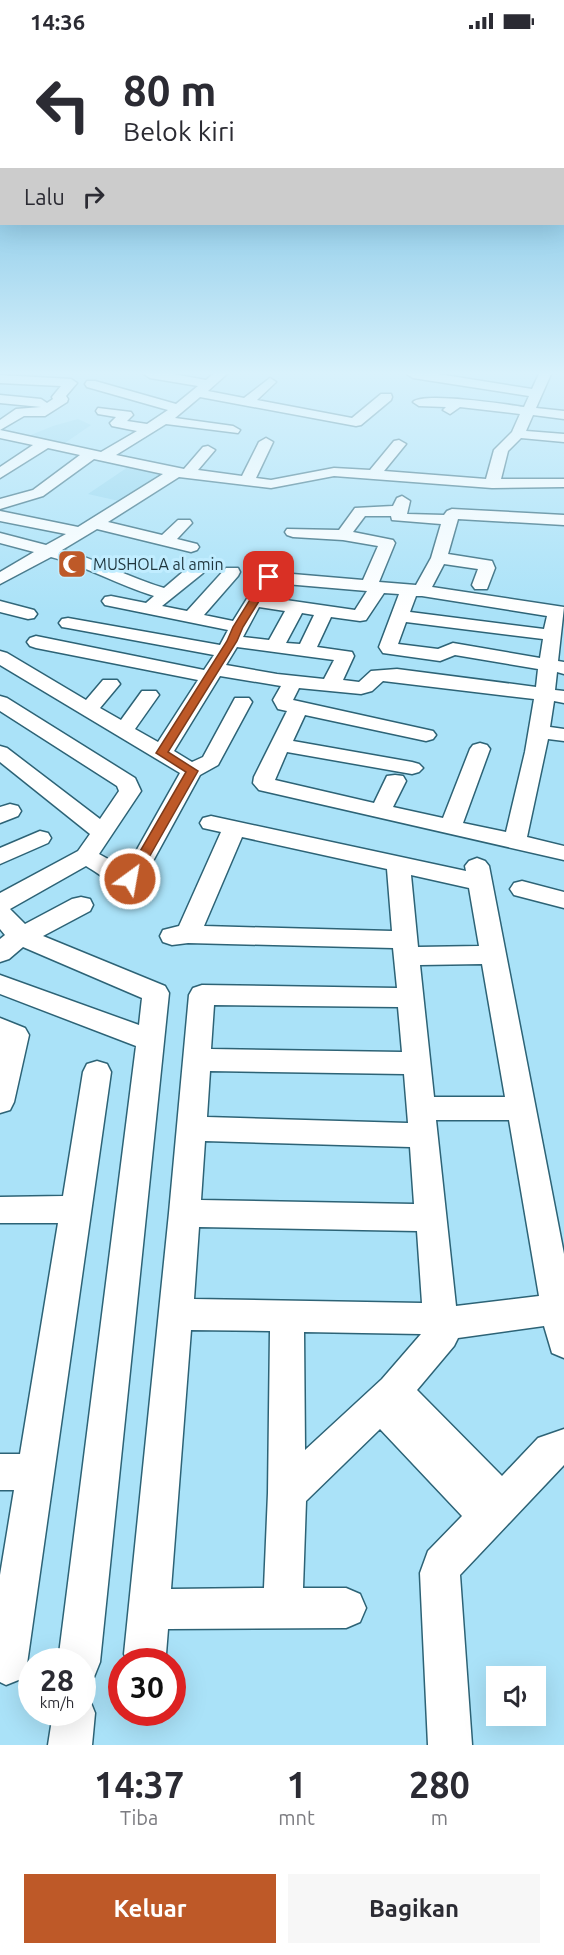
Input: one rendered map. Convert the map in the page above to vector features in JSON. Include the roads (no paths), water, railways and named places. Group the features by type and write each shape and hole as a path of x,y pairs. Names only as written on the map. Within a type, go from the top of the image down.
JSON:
{"street":[{"path":"0,474 25,453"},
{"path":"87,453 182,473 246,482 282,483 334,472 492,484 518,500 564,520"},
{"path":"0,504 38,493 102,453"},
{"path":"0,579 77,532 95,524 182,473 204,453"},
{"path":"246,482 260,453"},
{"path":"374,475 391,453"},
{"path":"492,484 500,453"},
{"path":"370,456 386,459"},
{"path":"408,478 398,517 449,520"},
{"path":"557,667 453,650 440,656 388,647 401,616 439,558 452,514 518,500 564,483"},
{"path":"343,536 360,511 399,511"},
{"path":"0,516 77,532"},
{"path":"165,541 184,523"},
{"path":"95,524 191,547"},
{"path":"254,601 362,615 387,543 343,536 293,532"},
{"path":"0,538 90,563 139,586 167,594"},
{"path":"439,558 487,567 481,585"},
{"path":"148,609 196,569"},
{"path":"192,618 232,572"},
{"path":"162,753 269,577 416,591 560,612 551,635 557,667 554,696 539,731 515,842"},
{"path":"139,586 36,642 224,653 275,647 345,656 331,685"},
{"path":"111,602 192,618 224,653"},
{"path":"0,606 28,614"},
{"path":"275,647 297,607"},
{"path":"306,650 326,610"},
{"path":"401,616 551,635"},
{"path":"68,623 224,653 292,681 365,687 375,676 384,674 554,696"},
{"path":"0,657 192,771"},
{"path":"292,681 283,700 285,705 426,735"},
{"path":"89,708 110,684"},
{"path":"124,730 149,694"},
{"path":"0,702 127,783 130,791 86,856 0,904"},
{"path":"86,856 126,879 133,877 192,771 211,761 242,702"},
{"path":"298,709 265,777 264,783 267,785 564,853"},
{"path":"539,731 564,735"},
{"path":"280,745 403,775 380,812"},
{"path":"450,828 480,749"},
{"path":"0,752 102,832"},
{"path":"211,823 398,864 478,874 522,1109 556,1309 564,1342"},
{"path":"234,828 180,935 406,948 493,956"},
{"path":"0,857 40,838"},
{"path":"287,1493 387,1398 442,1335 398,864"},
{"path":"522,889 564,900"},
{"path":"0,953 24,935 81,905"},
{"path":"0,914 24,935 44,946 156,993 82,1648"},
{"path":"0,984 150,1040"},
{"path":"145,1648 186,1213 202,995 411,998"},
{"path":"0,1028 15,1035 0,1102"},
{"path":"197,1060 417,1063"},
{"path":"6,1664 8,1599 36,1472 97,1072"},
{"path":"191,1129 422,1121 522,1109"},
{"path":"0,1210 75,1209"},
{"path":"186,1213 431,1218"},
{"path":"176,1314 441,1322 556,1309"},
{"path":"284,1608 287,1493 287,1316"},
{"path":"387,1398 494,1509"},
{"path":"450,1745 440,1573 442,1564 550,1451 564,1447"},
{"path":"0,1472 36,1472"},
{"path":"148,1609 346,1608"},
{"path":"70,1745 72,1726"}],"place":[{"name":"MUSHOLA al amin","path":"72,564"}]}
